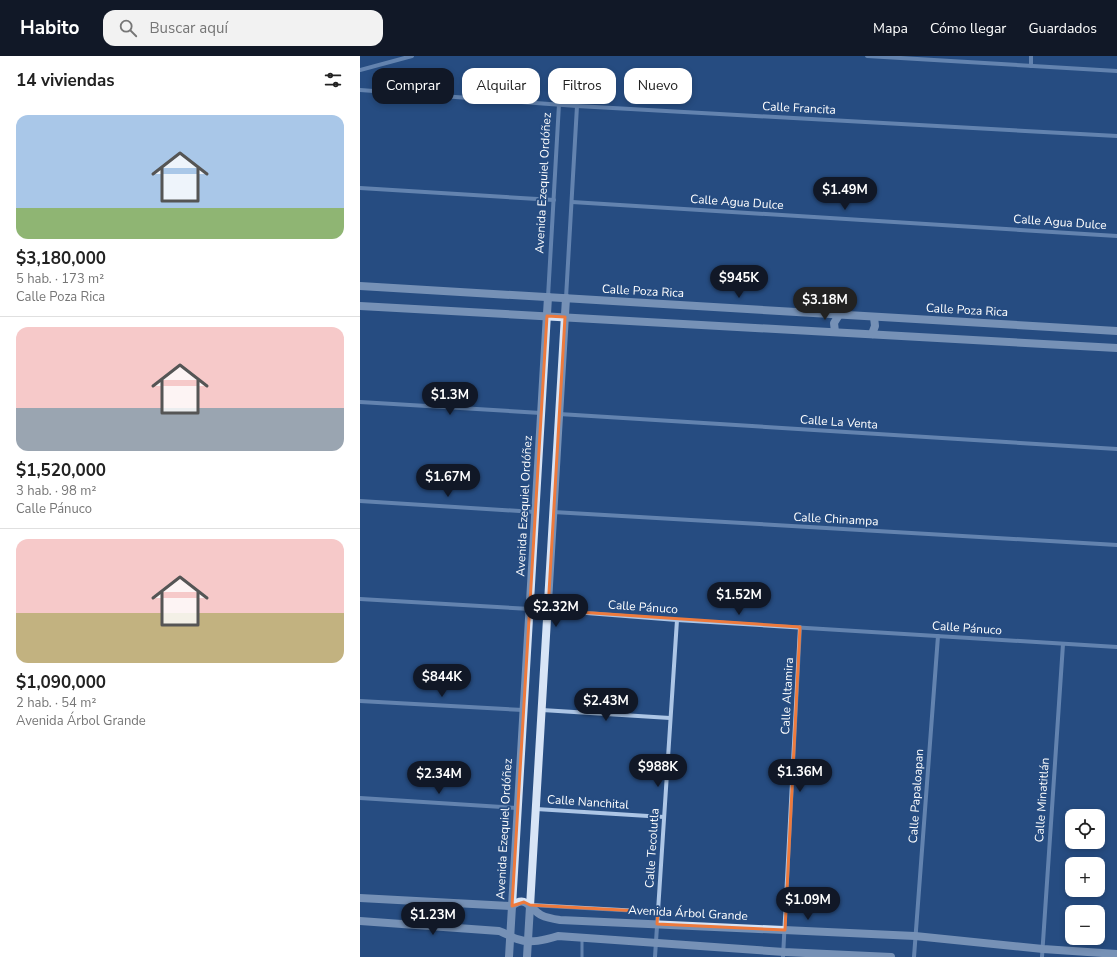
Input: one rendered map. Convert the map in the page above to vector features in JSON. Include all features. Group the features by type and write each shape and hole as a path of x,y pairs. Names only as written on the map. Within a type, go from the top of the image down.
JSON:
{"street":[{"path":"360,70 412,56"},
{"path":"867,56 1117,71"},
{"path":"966,56 966,62"},
{"path":"1031,56 1031,66"},
{"name":"Calle Francita","path":"360,90 548,103"},
{"name":"Calle Francita","path":"559,104 1117,136"},
{"name":"Avenida Ezequiel Ordóñez","path":"509,957 559,104"},
{"path":"527,957 577,106"},
{"path":"360,188 554,200"},
{"name":"Calle Agua Dulce","path":"572,202 1117,236"},
{"name":"Calle Poza Rica","path":"360,286 1117,331"},
{"path":"360,306 1117,348"},
{"path":"835,332 834,323 839,315"},
{"path":"872,334 875,326 874,317"},
{"path":"360,402 541,413"},
{"name":"Calle La Venta","path":"559,414 1117,449"},
{"path":"360,501 535,512"},
{"name":"Calle Chinampa","path":"553,512 1117,545"},
{"name":"Calle Pánuco","path":"360,599 1117,647"},
{"name":"Calle Tecolutla","path":"655,957 677,620"},
{"name":"Calle Altamira","path":"784,954 800,627"},
{"name":"Calle Papaloapan","path":"914,957 938,636"},
{"name":"Calle Minatitlán","path":"1042,953 1063,644"},
{"path":"360,701 524,710"},
{"path":"542,710 670,718"},
{"path":"360,798 518,808"},
{"name":"Calle Nanchital","path":"536,809 664,817"},
{"path":"360,898 512,906 517,902 524,902 530,905 658,912"},
{"name":"Avenida Árbol Grande","path":"530,905 533,910 550,918 915,936 1042,953 1117,954"},
{"path":"360,921 500,931 517,939 528,941 543,941 558,936 784,954 891,957"}],"lane":[{"path":"582,938 582,957"}],"highlighted area":[{"path":"547,316 565,317 548,610 800,627 785,930 657,924 658,912 530,905 524,902 512,906"}]}
